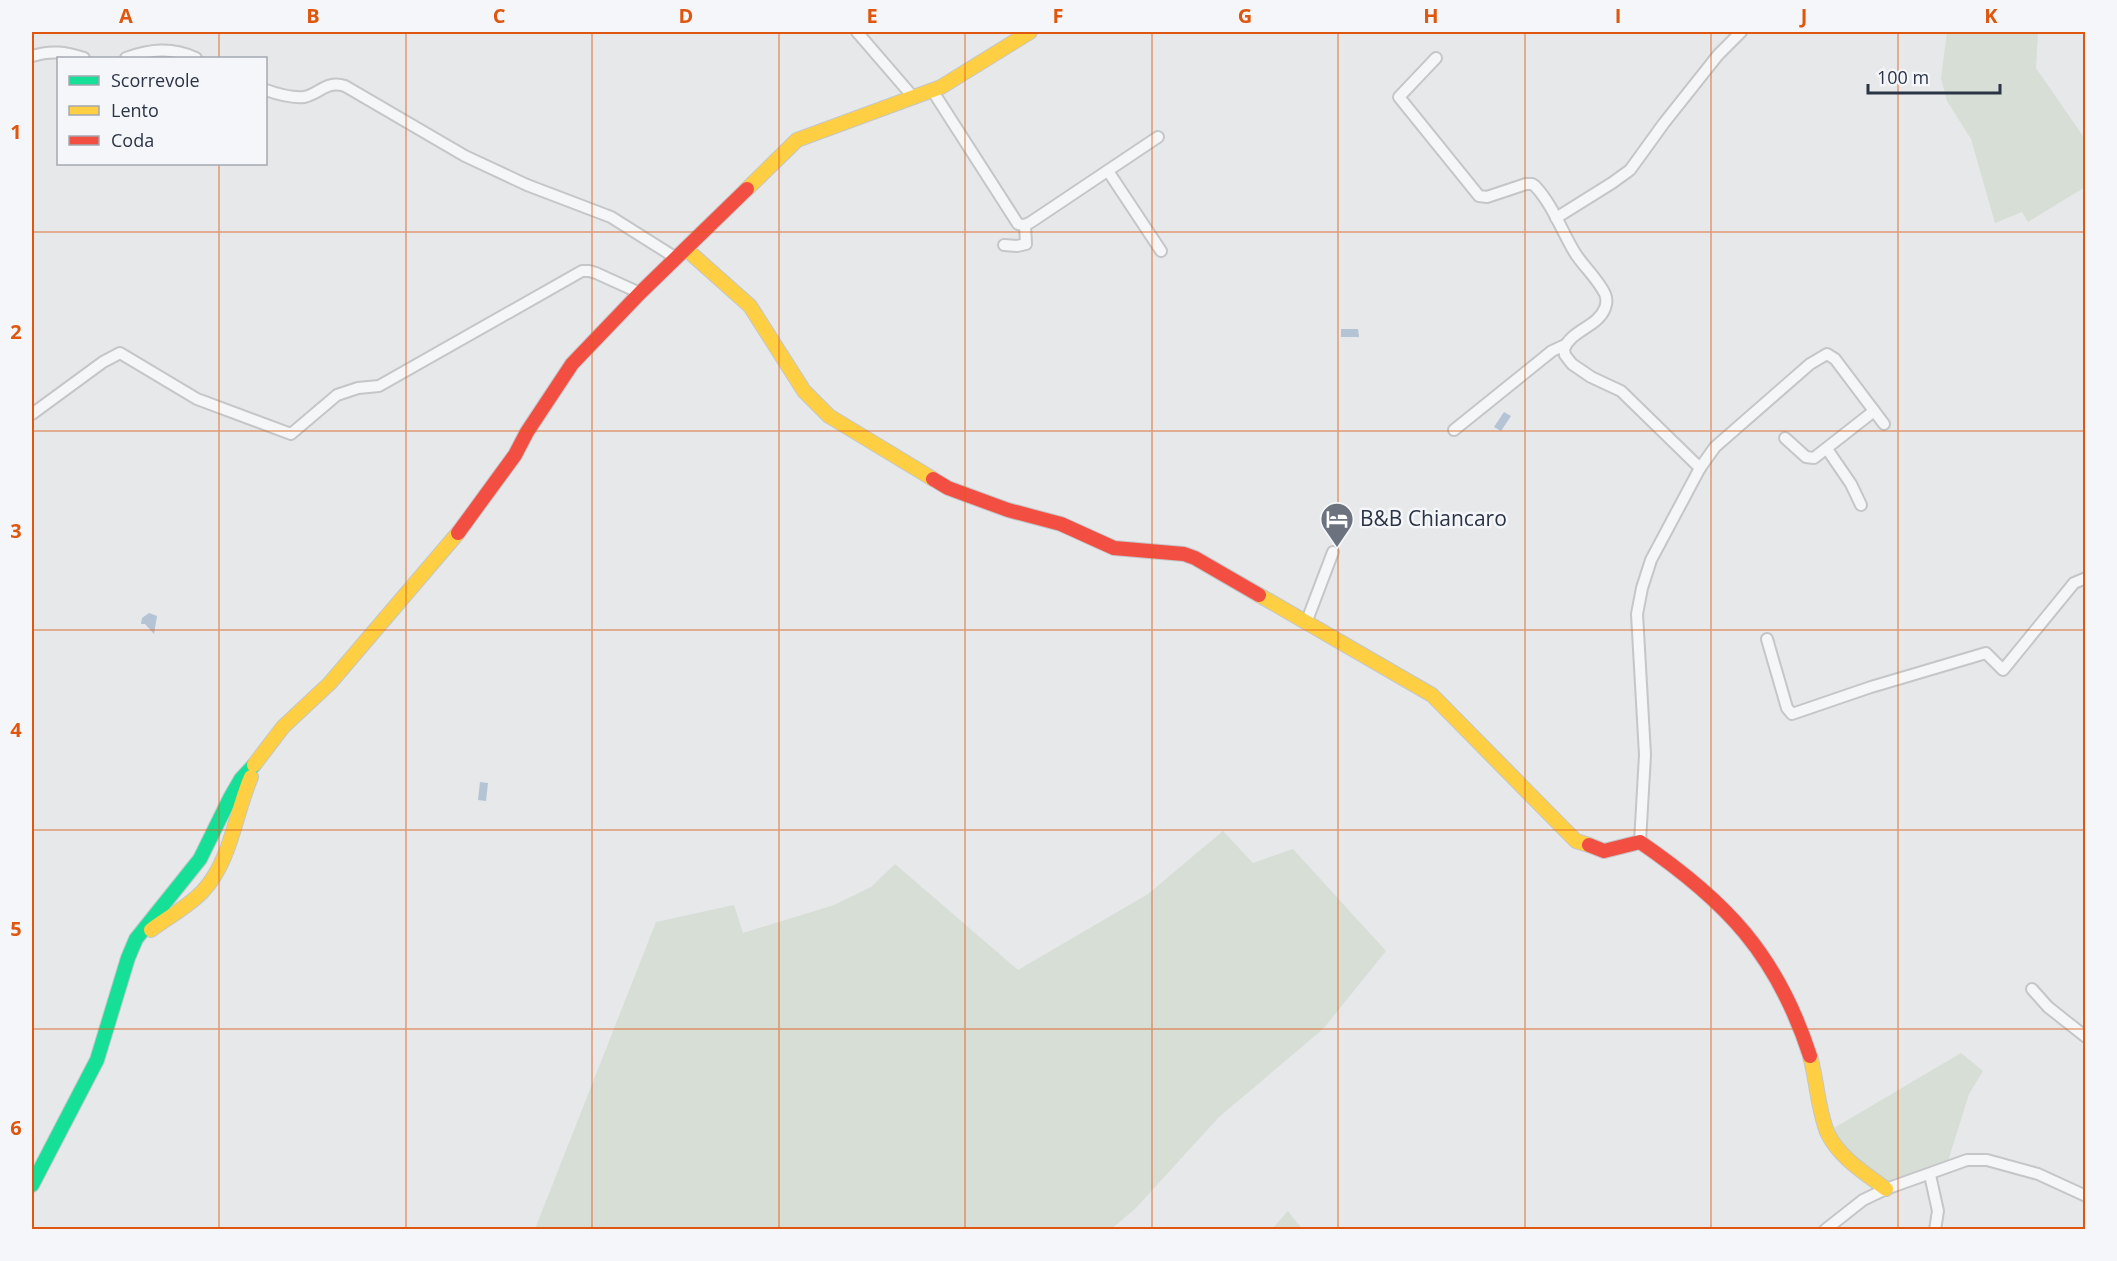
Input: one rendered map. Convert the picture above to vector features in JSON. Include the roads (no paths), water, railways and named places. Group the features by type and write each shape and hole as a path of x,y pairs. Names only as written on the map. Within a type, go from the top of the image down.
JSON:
{"street":[{"path":"857,32 914,98"},
{"path":"32,1185 97,1060 136,939 200,859 241,779 264,754 283,728 338,675 470,519 515,455 561,378 601,332 797,140 941,87 1030,32"},
{"path":"1556,218 1630,170 1718,55 1742,32"},
{"path":"129,57 151,50 182,52 194,57"},
{"path":"32,56 61,52 80,57"},
{"path":"1436,58 1399,97 1479,195 1487,196 1532,184 1539,191 1576,254 1603,290 1607,299 1600,317 1574,335 1565,345 1552,351 1454,430"},
{"path":"267,90 304,97 332,85 345,86 485,167 535,189 611,217 681,254 750,306 804,391 818,406 829,416 910,466 948,488 1008,510 1061,524 1106,545 1195,558 1432,695 1576,841 1604,851 1640,842 1676,866 1716,901 1751,939 1785,993 1816,1078 1830,1138 1837,1148 1886,1189"},
{"path":"932,90 1018,224 1025,225 1158,137"},
{"path":"1108,171 1161,251"},
{"path":"1004,245 1026,244 1025,225"},
{"path":"32,414 103,362 120,353 197,399 291,434 337,395 358,388 379,386 582,272 596,273 640,293"},
{"path":"1565,345 1568,360 1591,376 1621,391 1700,468"},
{"path":"1640,842 1645,755 1637,614 1651,560 1700,468 1715,447 1810,364 1827,354 1835,359 1884,424"},
{"path":"1785,438 1806,457 1814,458 1874,411"},
{"path":"1827,449 1851,484 1861,505"},
{"path":"1306,622 1333,552"},
{"path":"1767,639 1787,708 1792,714 1871,687 1986,653 2003,670 2074,583 2085,578"},
{"path":"132,948 155,926 197,897 214,876 227,849 241,799 264,754"},
{"path":"2032,989 2048,1007 2085,1037"},
{"path":"1825,1230 1863,1200 1886,1189 1967,1161 1987,1160 2038,1174 2085,1197"},
{"path":"1930,1174 1938,1211 1935,1230"}],"water":[{"path":"1341,329 1358,329 1359,337 1341,337"},
{"path":"1504,412 1511,416 1501,431 1494,427"},
{"path":"149,613 157,616 154,634 145,624 141,624 142,618"},
{"path":"480,782 488,783 486,801 478,800"}],"place":[{"name":"B&B Chiancaro","path":"1337,548"}]}
